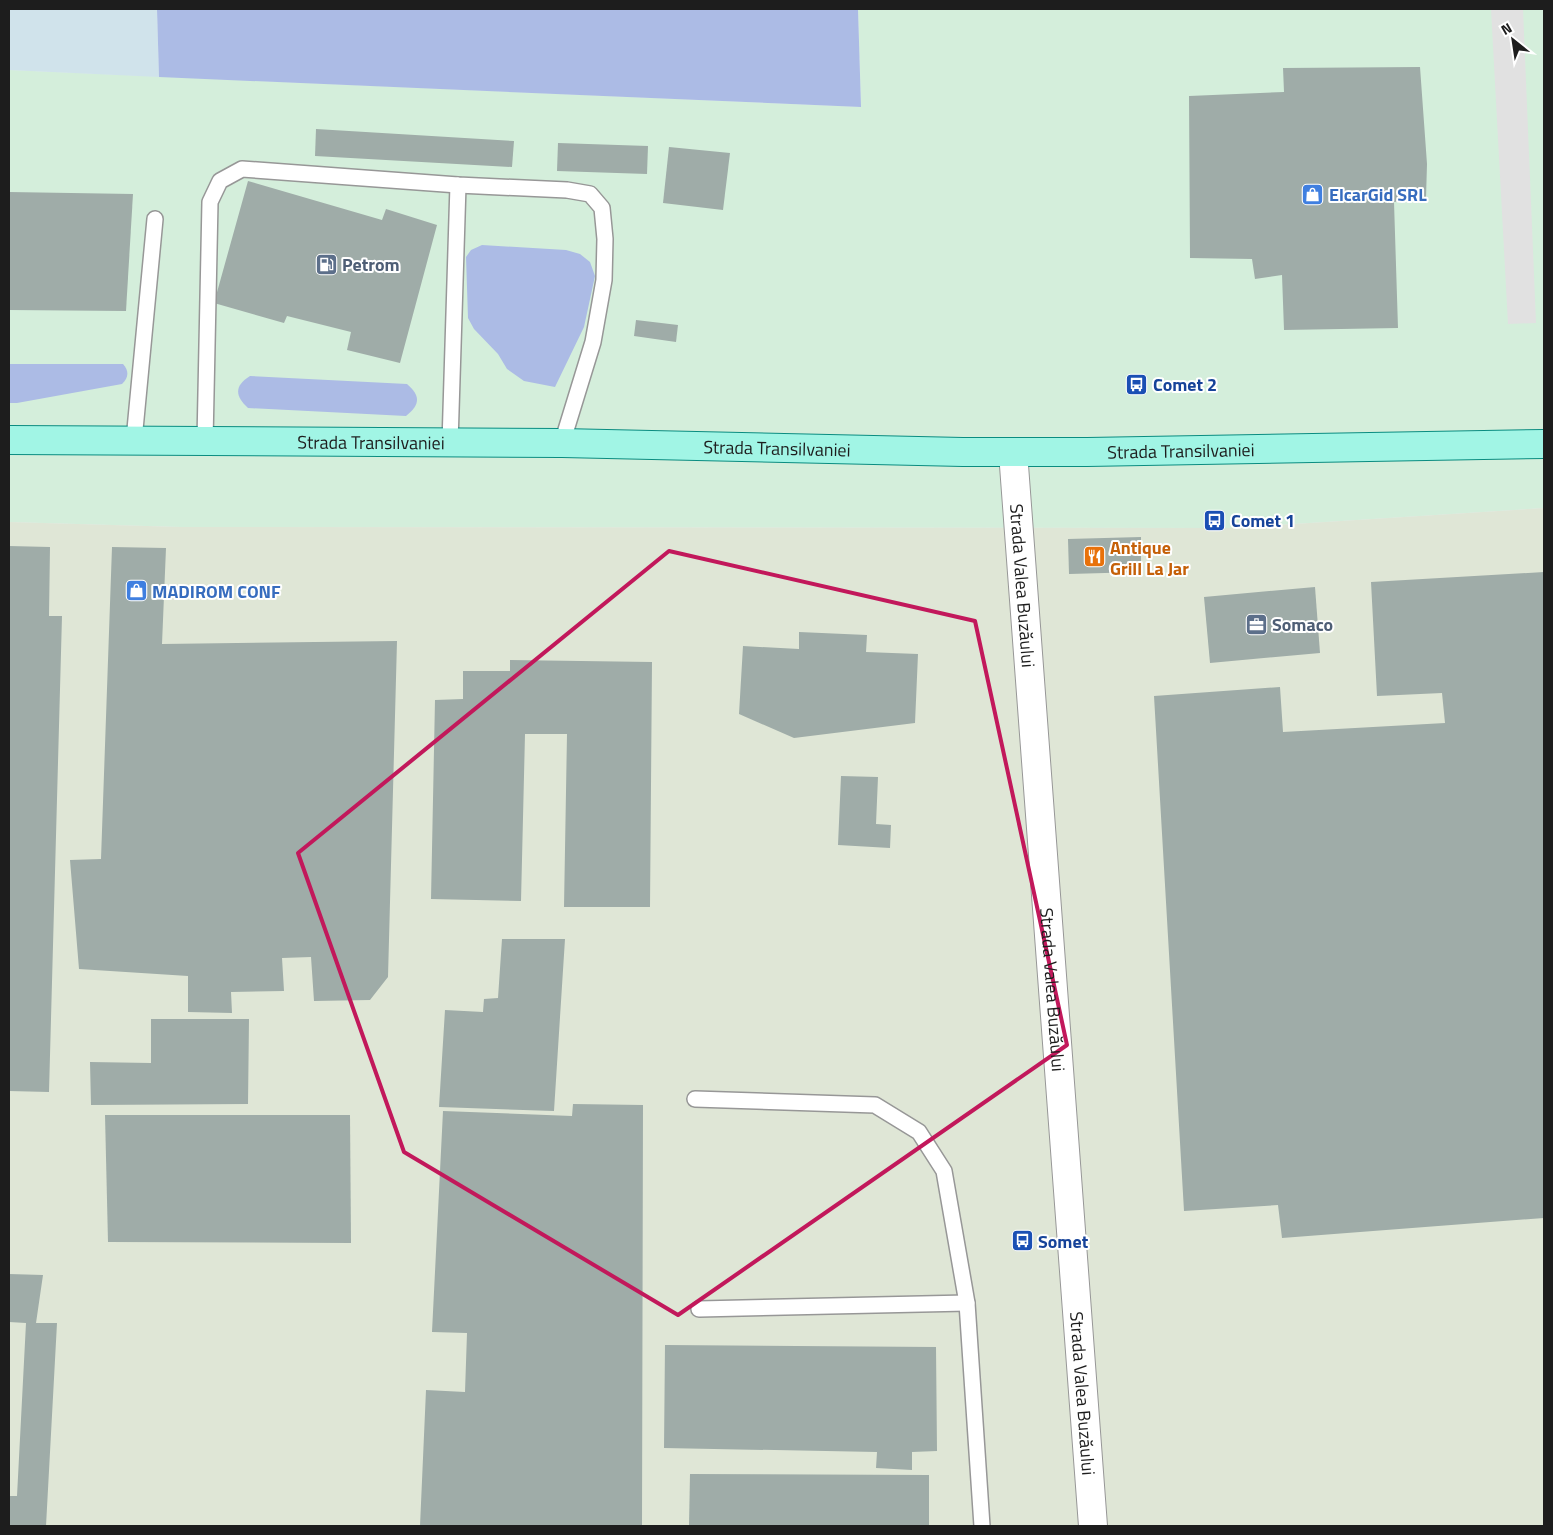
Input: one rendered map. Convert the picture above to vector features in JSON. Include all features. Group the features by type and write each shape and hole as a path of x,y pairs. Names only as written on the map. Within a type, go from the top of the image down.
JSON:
{"main road":[{"name":"Strada Transilvaniei","path":"9,440 562,443 1013,452 1544,444"}],"street":[{"name":"Strada Valea Buzăului","path":"1013,452 1093,1526"}],"lane":[{"path":"206,441 210,202 220,181 242,169 458,185 567,190 590,194 602,208 606,239 604,280 593,342 562,443"},
{"path":"450,443 458,185"},
{"path":"134,440 155,219"},
{"path":"695,1099 875,1105 918,1132 944,1171 968,1303 982,1526"},
{"path":"699,1308 968,1303"}],"highlighted area":[{"path":"669,551 975,621 1067,1045 678,1315 404,1152 298,853"}],"shaded area":[{"path":"9,9 157,9 159,77 9,70"},
{"path":"157,9 858,9 861,107 159,77"},
{"path":"858,9 1544,9 1544,508 1229,528 181,527 9,522 9,70 861,107"},
{"path":"1491,9 1523,9 1536,323 1508,324"},
{"path":"482,245 566,250 580,254 590,262 595,276 584,327 555,387 524,381 507,369 498,354 474,329 468,318 466,257 471,250"},
{"path":"9,364 123,364 127,374 122,384 9,403"},
{"path":"250,376 407,384 417,396 417,400 414,408 406,416 248,408 238,391 241,384"},
{"path":"1544,508 1544,1526 9,1526 9,522 181,527 1229,528"}],"building":[{"path":"1420,67 1427,164 1426,198 1394,202 1398,328 1284,330 1282,275 1255,279 1252,259 1190,258 1189,96 1284,92 1283,68"},
{"path":"316,129 514,141 512,167 315,156"},
{"path":"558,143 648,146 647,174 557,171"},
{"path":"669,147 730,153 723,210 663,203"},
{"name":"Petrom","path":"248,181 382,220 386,209 437,225 400,363 347,350 351,332 287,316 284,323 214,303"},
{"path":"9,192 133,194 126,311 9,310"},
{"path":"636,320 678,325 676,342 634,336"},
{"path":"1141,537 1141,572 1069,574 1068,539"},
{"path":"9,546 50,547 49,616 62,616 49,1092 9,1091"},
{"path":"112,547 166,548 162,644 397,641 388,977 370,1000 314,1001 311,957 282,958 284,991 231,992 232,1013 188,1012 188,976 79,969 70,860 101,859"},
{"path":"1544,572 1544,1218 1282,1238 1278,1205 1184,1211 1154,696 1280,687 1283,732 1445,723 1442,693 1377,696 1371,582"},
{"path":"1315,587 1320,653 1210,663 1204,597"},
{"path":"799,632 867,635 866,652 918,654 915,723 794,738 739,714 743,646 799,649"},
{"path":"510,660 652,662 650,907 564,907 567,734 525,734 521,901 431,899 435,700 463,699 463,671 510,671"},
{"path":"841,776 878,777 876,824 891,825 890,848 838,845"},
{"path":"502,939 565,939 554,1111 439,1107 445,1010 483,1012 484,999 498,998"},
{"path":"151,1019 249,1019 248,1104 91,1105 90,1062 151,1063"},
{"path":"573,1104 643,1105 642,1526 420,1526 426,1390 465,1392 467,1333 432,1332 443,1111 572,1116"},
{"path":"105,1115 350,1115 351,1243 108,1242"},
{"path":"9,1274 43,1275 36,1323 57,1323 46,1526 9,1526 9,1496 17,1496 26,1323 9,1322"},
{"path":"665,1345 936,1347 937,1451 912,1452 912,1470 876,1468 877,1452 664,1448"},
{"path":"690,1474 929,1475 929,1526 689,1526"}],"place":[{"name":"ElcarGid SRL","path":"1313,194"},
{"name":"Petrom","path":"326,264"},
{"name":"Comet 2","path":"1137,384"},
{"name":"Comet 1","path":"1215,520"},
{"name":"Antique Grill La Jar","path":"1094,557"},
{"name":"MADIROM CONF","path":"136,591"},
{"name":"Somaco","path":"1256,624"},
{"name":"Somet","path":"1022,1241"}]}
